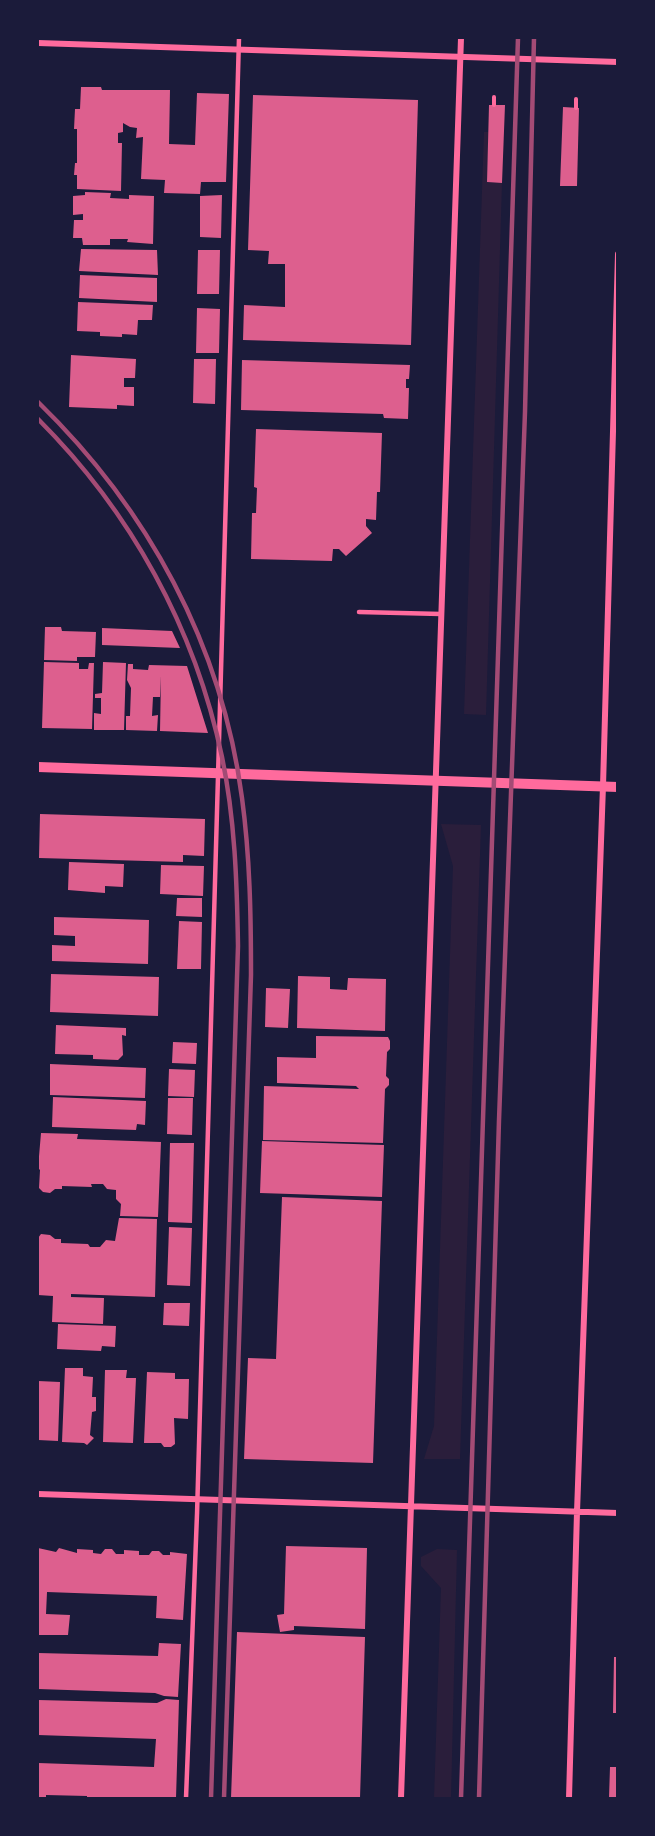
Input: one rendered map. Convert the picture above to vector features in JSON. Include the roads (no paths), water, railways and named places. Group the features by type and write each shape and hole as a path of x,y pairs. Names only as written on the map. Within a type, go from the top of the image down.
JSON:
{"street":[{"path":"400,1798 461,38"},
{"path":"38,43 618,62"},
{"path":"569,1798 603,786 618,254"},
{"path":"38,767 618,787"},
{"path":"38,1494 618,1513"}],"lane":[{"path":"186,1798 197,1500 239,38"},
{"path":"609,558 618,559"},
{"path":"360,612 441,614"}],"railway":[{"path":"461,1798 518,38"},
{"path":"479,1798 499,1120 525,412 534,38"},
{"path":"38,402 78,443 113,488 146,534 174,583 198,634 217,687 232,741 242,798 250,886 251,975 224,1798"},
{"path":"38,419 72,455 102,493 155,574 195,663 210,709 222,757 233,827 238,946 211,1798"}]}
